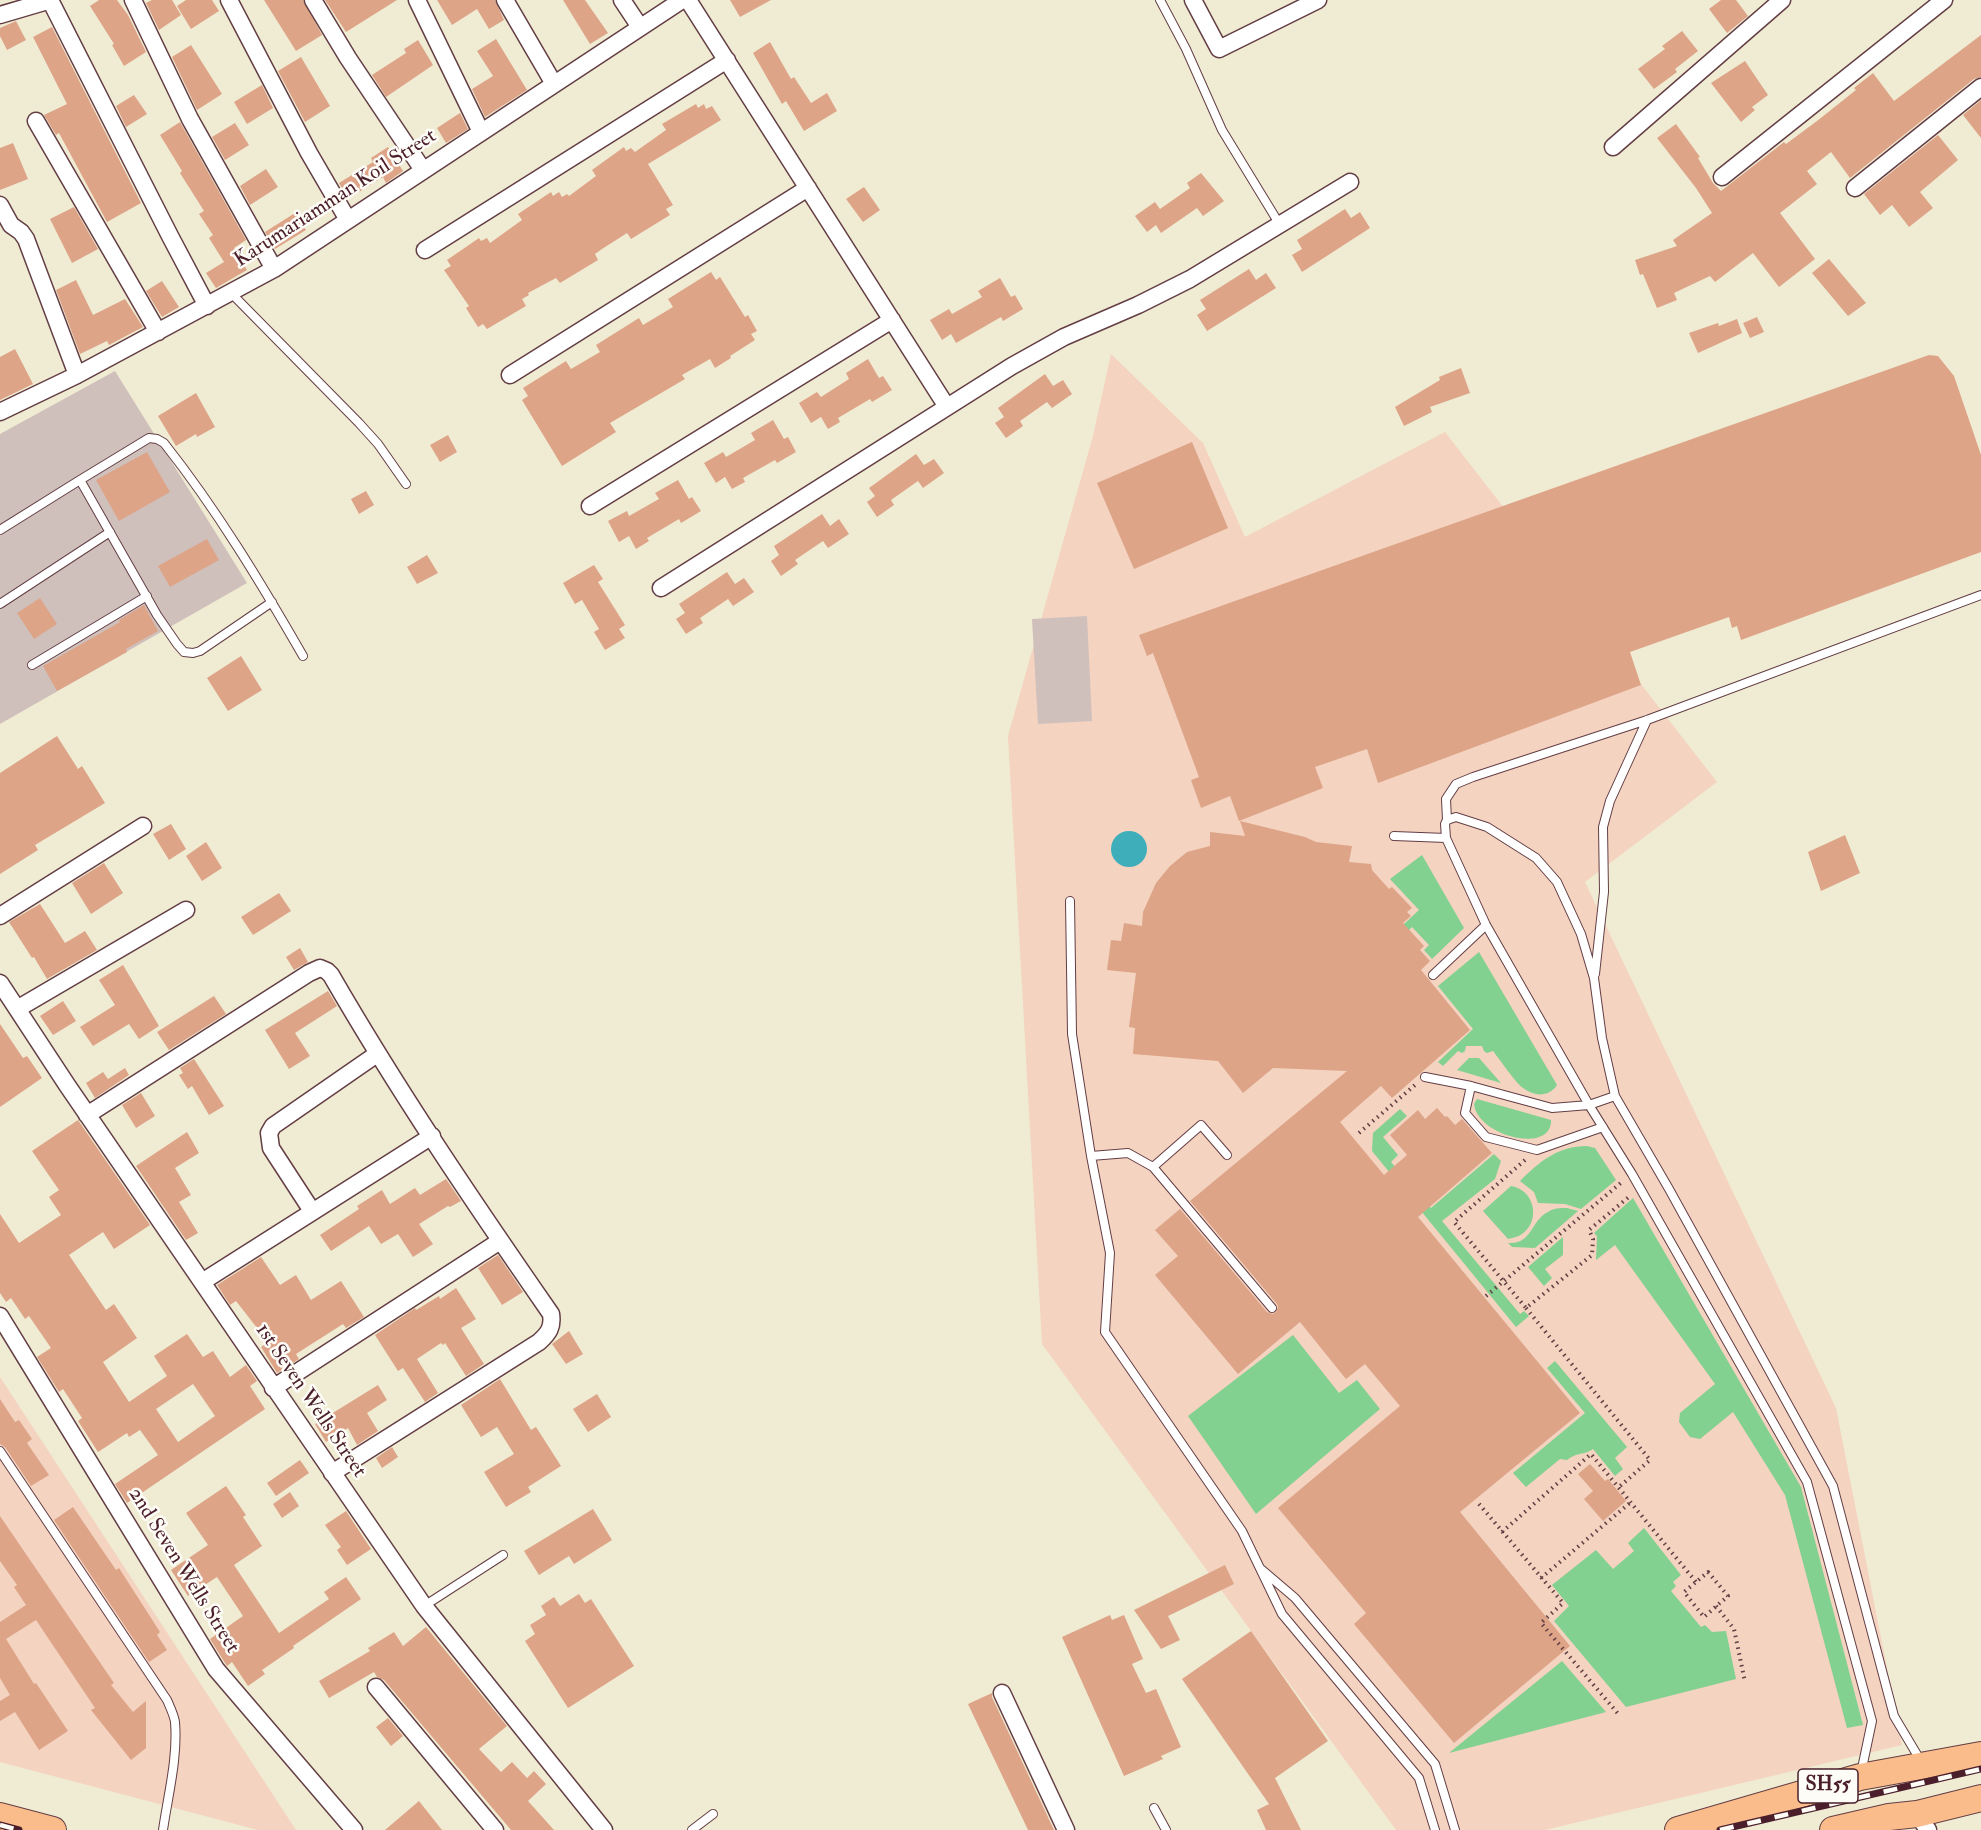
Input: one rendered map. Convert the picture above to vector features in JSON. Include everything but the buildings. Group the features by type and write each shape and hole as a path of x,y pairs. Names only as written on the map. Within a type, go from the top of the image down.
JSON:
{"main road":[{"name":"SH55","path":"1678,1830 1860,1777 1981,1755"},
{"name":"SH55","path":"1833,1830 1889,1817 1923,1822 1981,1798"},
{"path":"0,1816 53,1830"}],"street":[{"path":"0,15 50,0 207,306"},
{"path":"133,0 190,119 274,269"},
{"path":"229,0 309,153 348,220"},
{"path":"313,0 348,58 423,170"},
{"path":"417,0 482,132"},
{"path":"505,0 554,84"},
{"path":"622,0 640,27"},
{"name":"Karumariamman Koil Street","path":"0,412 77,375 274,269 682,0"},
{"path":"688,0 947,407"},
{"path":"1193,0 1219,49 1318,0"},
{"path":"1613,147 1782,0"},
{"path":"1722,177 1944,0"},
{"path":"425,250 727,60"},
{"path":"1855,188 1981,87"},
{"path":"36,121 158,332"},
{"path":"661,588 1044,347 1169,290 1350,182"},
{"path":"510,375 808,188"},
{"path":"0,205 10,225 21,232 26,239 77,375"},
{"path":"590,506 892,320"},
{"path":"0,916 143,826"},
{"path":"17,1009 186,910"},
{"path":"87,1115 309,973 320,968 331,975 377,1054 551,1314 552,1324 548,1334 539,1342 332,1473"},
{"name":"1st Seven Wells Street","path":"0,983 87,1115 424,1606 604,1830"},
{"path":"312,1211 271,1148 269,1133 273,1126 377,1054"},
{"path":"202,1282 432,1136"},
{"path":"273,1388 500,1241"},
{"name":"2nd Seven Wells Street","path":"0,1316 216,1669 354,1830"},
{"path":"376,1687 495,1830"},
{"path":"1002,1693 1066,1830"}],"lane":[{"path":"1160,0 1186,49 1222,130 1280,225"},
{"path":"231,293 359,423 378,444 406,484"},
{"path":"0,530 149,438 157,439 164,443 203,495 272,602 303,656"},
{"path":"80,480 147,596 184,652 200,651 272,602"},
{"path":"0,604 110,532"},
{"path":"1860,1777 1872,1721 1807,1482 1632,1174 1589,1105 1486,926 1446,838 1444,825 1447,820 1446,799 1456,784 1473,777 1647,720 1981,595"},
{"path":"32,665 147,596"},
{"path":"1594,978 1604,892 1603,827 1610,801 1647,720"},
{"path":"1447,820 1456,817 1487,827 1536,858 1557,882 1581,934 1594,978 1602,1038 1615,1096 1833,1486 1894,1716 1924,1765"},
{"path":"1394,836 1446,838"},
{"path":"1070,901 1072,1034 1091,1156 1110,1253 1105,1332 1242,1531 1282,1614 1419,1778 1436,1830"},
{"path":"1433,975 1486,926"},
{"path":"1425,1077 1471,1086 1552,1108 1589,1105 1615,1096"},
{"path":"1471,1086 1465,1113 1486,1137 1538,1150 1603,1127"},
{"path":"1154,1167 1201,1125 1227,1155"},
{"path":"1091,1156 1128,1153 1154,1167 1272,1308"},
{"path":"0,1451 167,1700 175,1720 172,1770 163,1830"},
{"path":"424,1606 503,1555"},
{"path":"1258,1567 1296,1598 1435,1764 1455,1830"},
{"path":"1154,1808 1166,1830"},
{"path":"692,1830 713,1814"}],"path":[{"path":"1359,1133 1425,1077"},
{"path":"1538,1150 1454,1222 1650,1460 1619,1487"},
{"path":"1486,1296 1632,1174"},
{"path":"1526,1308 1592,1255 1593,1239 1589,1230 1640,1188"},
{"path":"1502,1532 1592,1454 1696,1582"},
{"path":"1541,1578 1631,1502"},
{"path":"1479,1504 1563,1604 1541,1623 1620,1716"},
{"path":"1708,1572 1728,1596 1704,1617 1684,1592 1696,1582 1708,1572"},
{"path":"1716,1606 1734,1629 1745,1682"}],"shaded area":[{"path":"1111,354 1203,443 1245,537 1445,432 1717,782 1585,882 1836,1408 1902,1745 1545,1830 1396,1830 1042,1344 1008,736 1093,436"},
{"path":"115,371 247,583 0,724 0,434"},
{"path":"1087,616 1092,721 1038,724 1032,619"},
{"path":"0,1377 296,1830 258,1830 0,1762"}],"green space":[{"path":"1422,855 1464,928 1432,959 1424,950 1429,945 1412,927 1407,932 1402,926 1419,910 1390,879"},
{"path":"1479,952 1557,1085 1546,1094 1537,1094 1523,1088 1493,1051 1487,1053 1482,1046 1466,1046 1465,1051 1462,1053 1458,1051 1443,1066 1438,1062 1473,1029 1438,986"},
{"path":"1469,1058 1479,1058 1501,1083 1457,1070"},
{"path":"1477,1099 1551,1120 1548,1131 1540,1137 1528,1139 1500,1132 1487,1125 1478,1115 1474,1104"},
{"path":"1400,1109 1407,1116 1383,1137 1398,1155 1391,1162 1431,1208 1494,1154 1501,1161 1495,1179 1442,1221 1520,1314 1524,1311 1529,1316 1516,1327 1372,1151 1373,1133"},
{"path":"1587,1146 1595,1148 1616,1180 1581,1209 1565,1204 1538,1203 1534,1192 1520,1181 1550,1156 1567,1149"},
{"path":"1511,1186 1526,1193 1533,1207 1533,1214 1528,1228 1520,1235 1508,1239 1483,1211"},
{"path":"1633,1198 1801,1487 1863,1725 1847,1728 1785,1495 1733,1412 1700,1439 1690,1437 1679,1422 1680,1413 1715,1384 1615,1245 1596,1260 1597,1236 1594,1233"},
{"path":"1567,1208 1578,1211 1535,1248 1512,1247 1508,1243 1522,1240 1538,1220 1550,1211"},
{"path":"1563,1237 1563,1255 1545,1269 1552,1278 1544,1286 1528,1267"},
{"path":"1293,1335 1339,1393 1357,1380 1380,1409 1256,1514 1188,1416"},
{"path":"1555,1361 1627,1447 1615,1458 1623,1469 1615,1476 1593,1449 1567,1460 1560,1459 1526,1487 1513,1473 1585,1413 1547,1368"},
{"path":"1644,1528 1681,1575 1673,1582 1676,1586 1671,1591 1701,1627 1705,1625 1712,1632 1726,1631 1736,1679 1626,1707 1554,1621 1569,1606 1552,1585 1596,1550 1613,1569 1634,1551 1628,1543"},
{"path":"1562,1661 1606,1712 1449,1753"}],"water":[{"path":"1129,831 1141,837 1147,849 1141,861 1129,867 1117,861 1111,849 1117,837"}],"railway":[{"path":"1720,1830 1981,1769"},
{"path":"0,1825 19,1830"}]}
